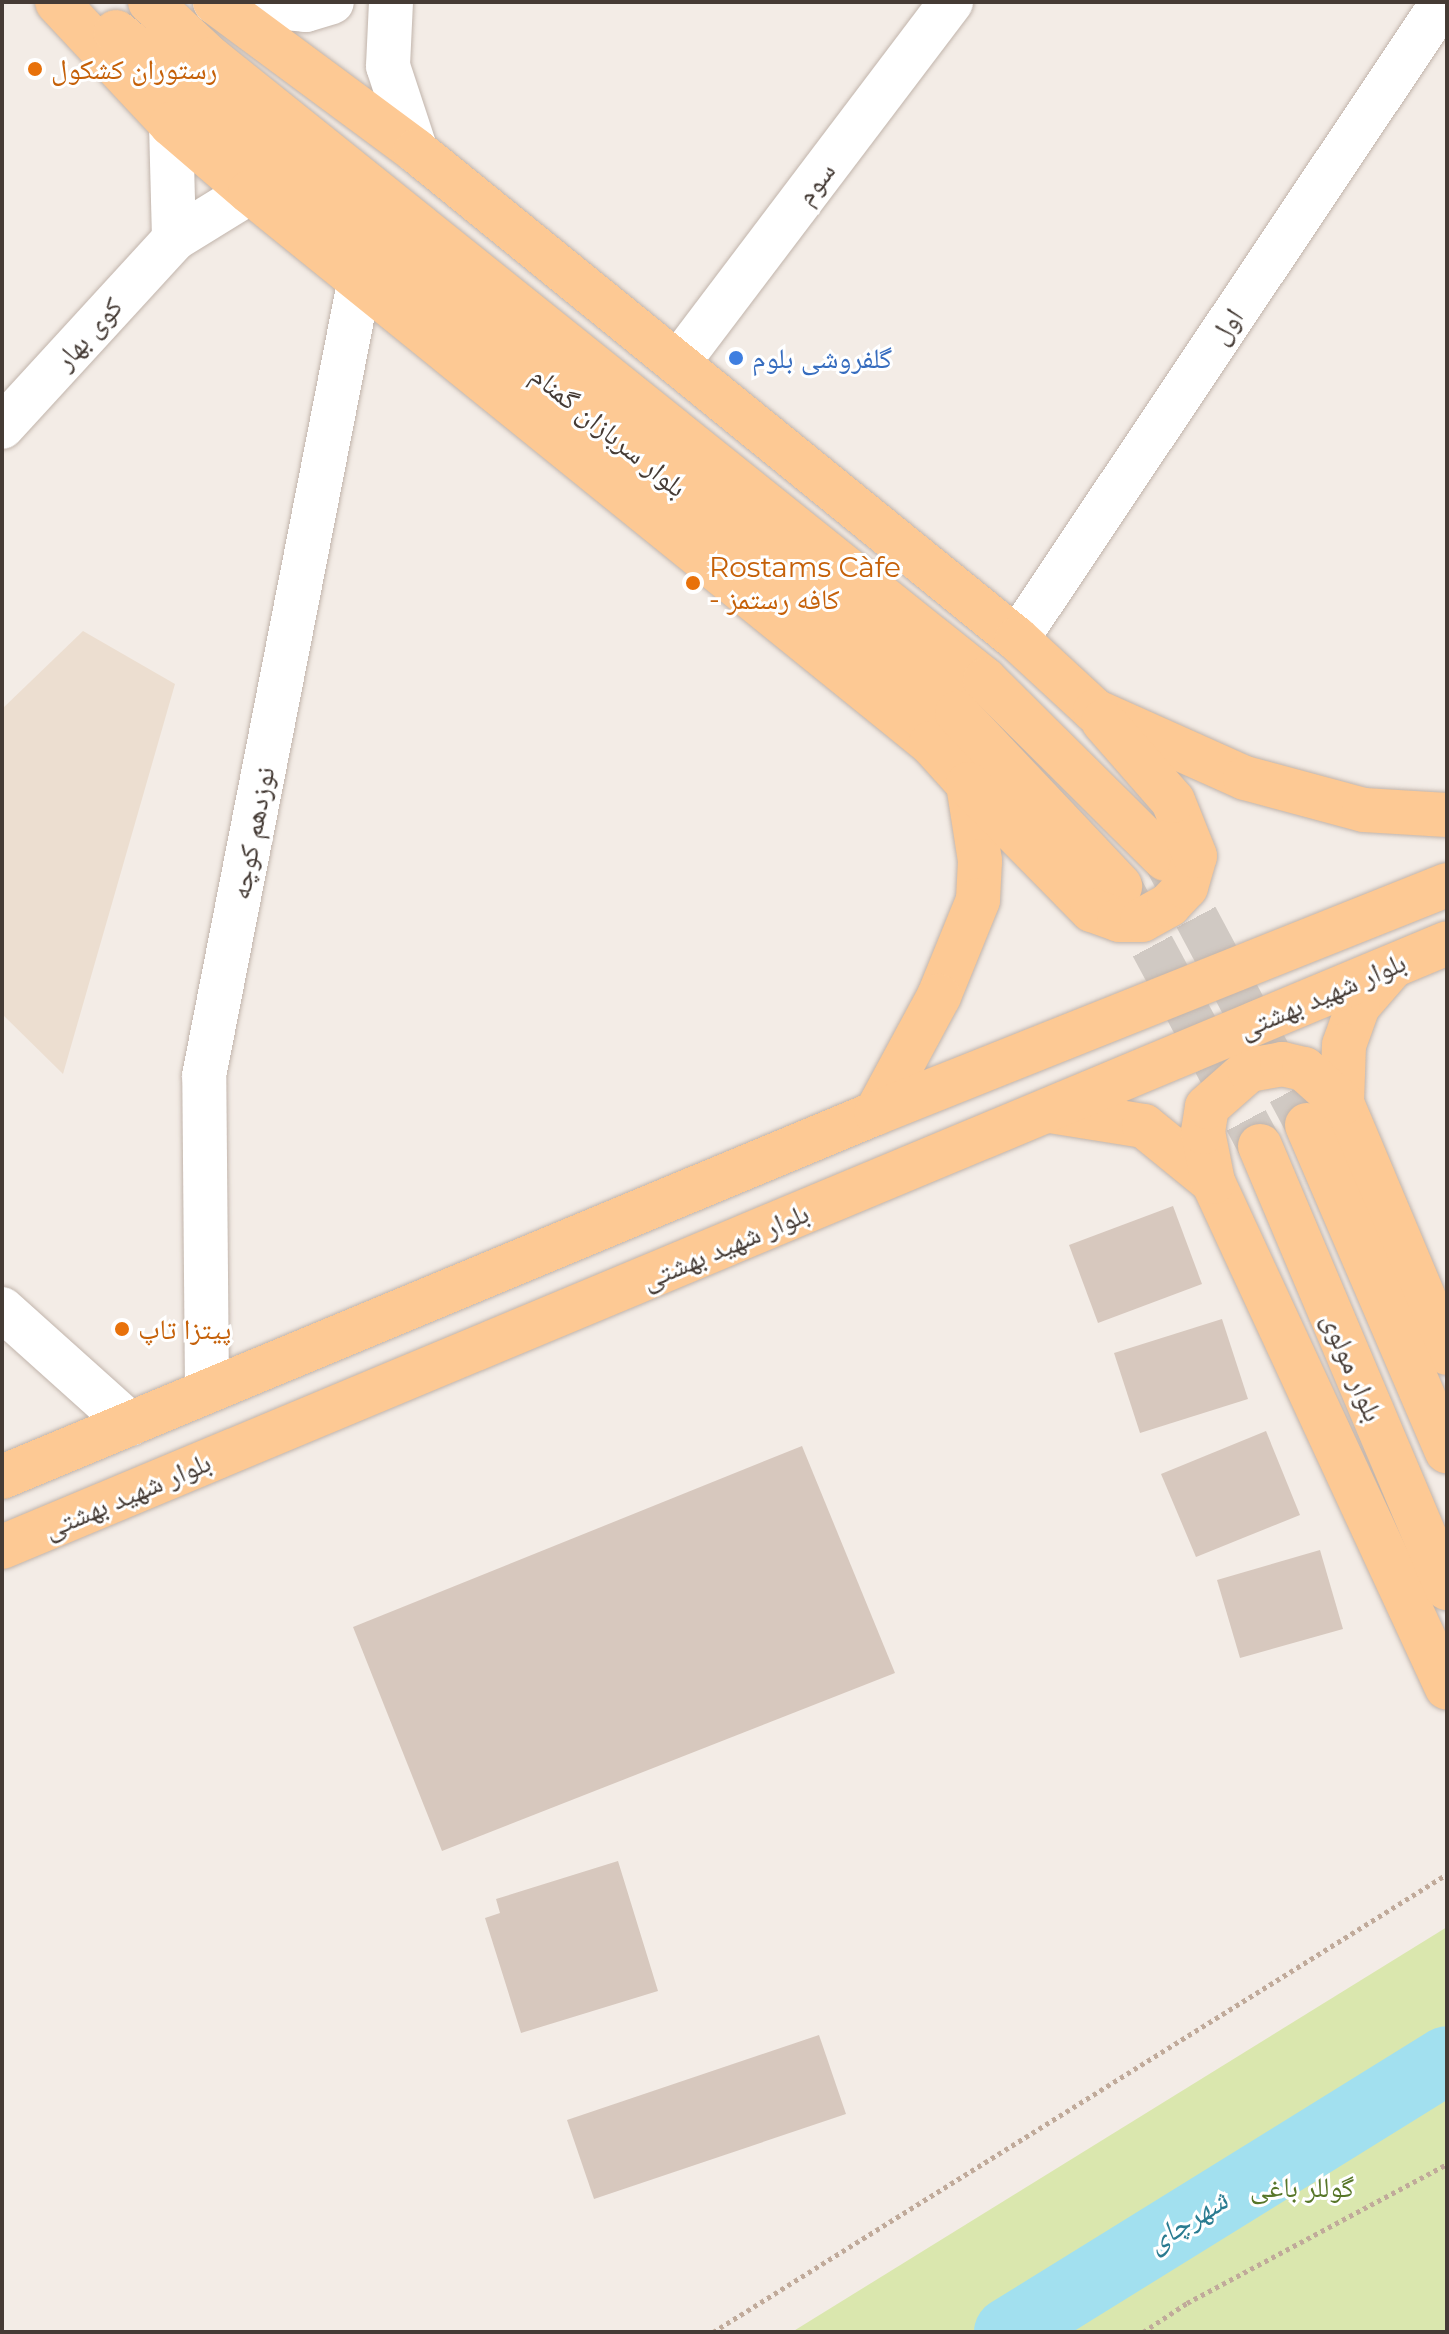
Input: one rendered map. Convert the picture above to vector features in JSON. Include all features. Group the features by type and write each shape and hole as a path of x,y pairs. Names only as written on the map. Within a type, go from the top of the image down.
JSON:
{"main road":[{"path":"57,2 171,124 250,192 931,743 1092,910 1119,920 1142,920 1169,905 1186,887 1195,856 1185,824 1173,801 1095,711 1017,639 416,151 215,2"},
{"name":"بلوار سربازان گمنام","path":"75,2 957,713 1120,886"},
{"name":"بلوار سربازان گمنام","path":"150,2 211,59 985,680 1165,859"},
{"path":"1095,711 1245,778 1364,810 1447,815"},
{"path":"876,1113 939,996 978,900 980,861 968,784"},
{"name":"بلوار شهید بهشتی","path":"2,1477 207,1389 876,1113 1447,885"},
{"name":"بلوار شهید بهشتی","path":"2,1547 1447,943"},
{"path":"1325,1114 1358,1006 1395,964"},
{"path":"1141,1007 1213,1182 1447,1688"},
{"path":"1213,1182 1203,1132 1207,1107 1249,1070 1282,1064 1304,1069 1447,1353"},
{"path":"1050,1111 1144,1126 1213,1182"},
{"name":"بلوار مولوی","path":"1325,1114 1447,1451"},
{"name":"بلوار مولوی","path":"1260,1146 1447,1588"}],"street":[{"path":"215,2 306,10 332,2"},
{"path":"391,2 388,66 416,151"},
{"name":"سوم","path":"678,363 951,2"},
{"name":"اول","path":"1017,639 1437,9"},
{"path":"171,124 174,239"},
{"name":"کوی بهار","path":"2,427 174,239 250,192"},
{"name":"نوزدهم کوچه","path":"207,1389 204,1076 359,283"},
{"path":"2,1309 130,1424"}],"path":[{"path":"713,2332 1447,1874"},
{"path":"1143,2332 1187,2303 1447,2164"}],"shaded area":[{"path":"83,631 175,684 63,1074 2,1014 2,709"}],"green space":[{"name":"گوللر باغی","path":"1447,1927 1447,2332 792,2332"}],"building":[{"path":"1173,1206 1202,1284 1098,1323 1069,1245"},
{"path":"1222,1319 1248,1399 1140,1433 1114,1353"},
{"path":"1266,1431 1300,1515 1196,1557 1161,1474"},
{"path":"802,1446 895,1673 442,1851 353,1627"},
{"path":"1320,1550 1343,1629 1240,1658 1217,1580"},
{"path":"618,1861 658,1991 521,2033 485,1918 500,1913 496,1899"},
{"path":"819,2035 846,2114 594,2199 567,2120"}],"waterway":[{"name":"شهرچای","path":"1008,2332 1447,2060"}],"tunnel":[{"path":"1165,859 1307,1125"},
{"path":"1121,888 1260,1146"}],"place":[{"name":"رستوران کشکول","path":"35,69"},
{"name":"گلفروشی بلوم","path":"736,358"},
{"name":"Rostams Càfe - کافه رستمز","path":"693,583"},
{"name":"پیتزا تاپ","path":"122,1329"}]}
